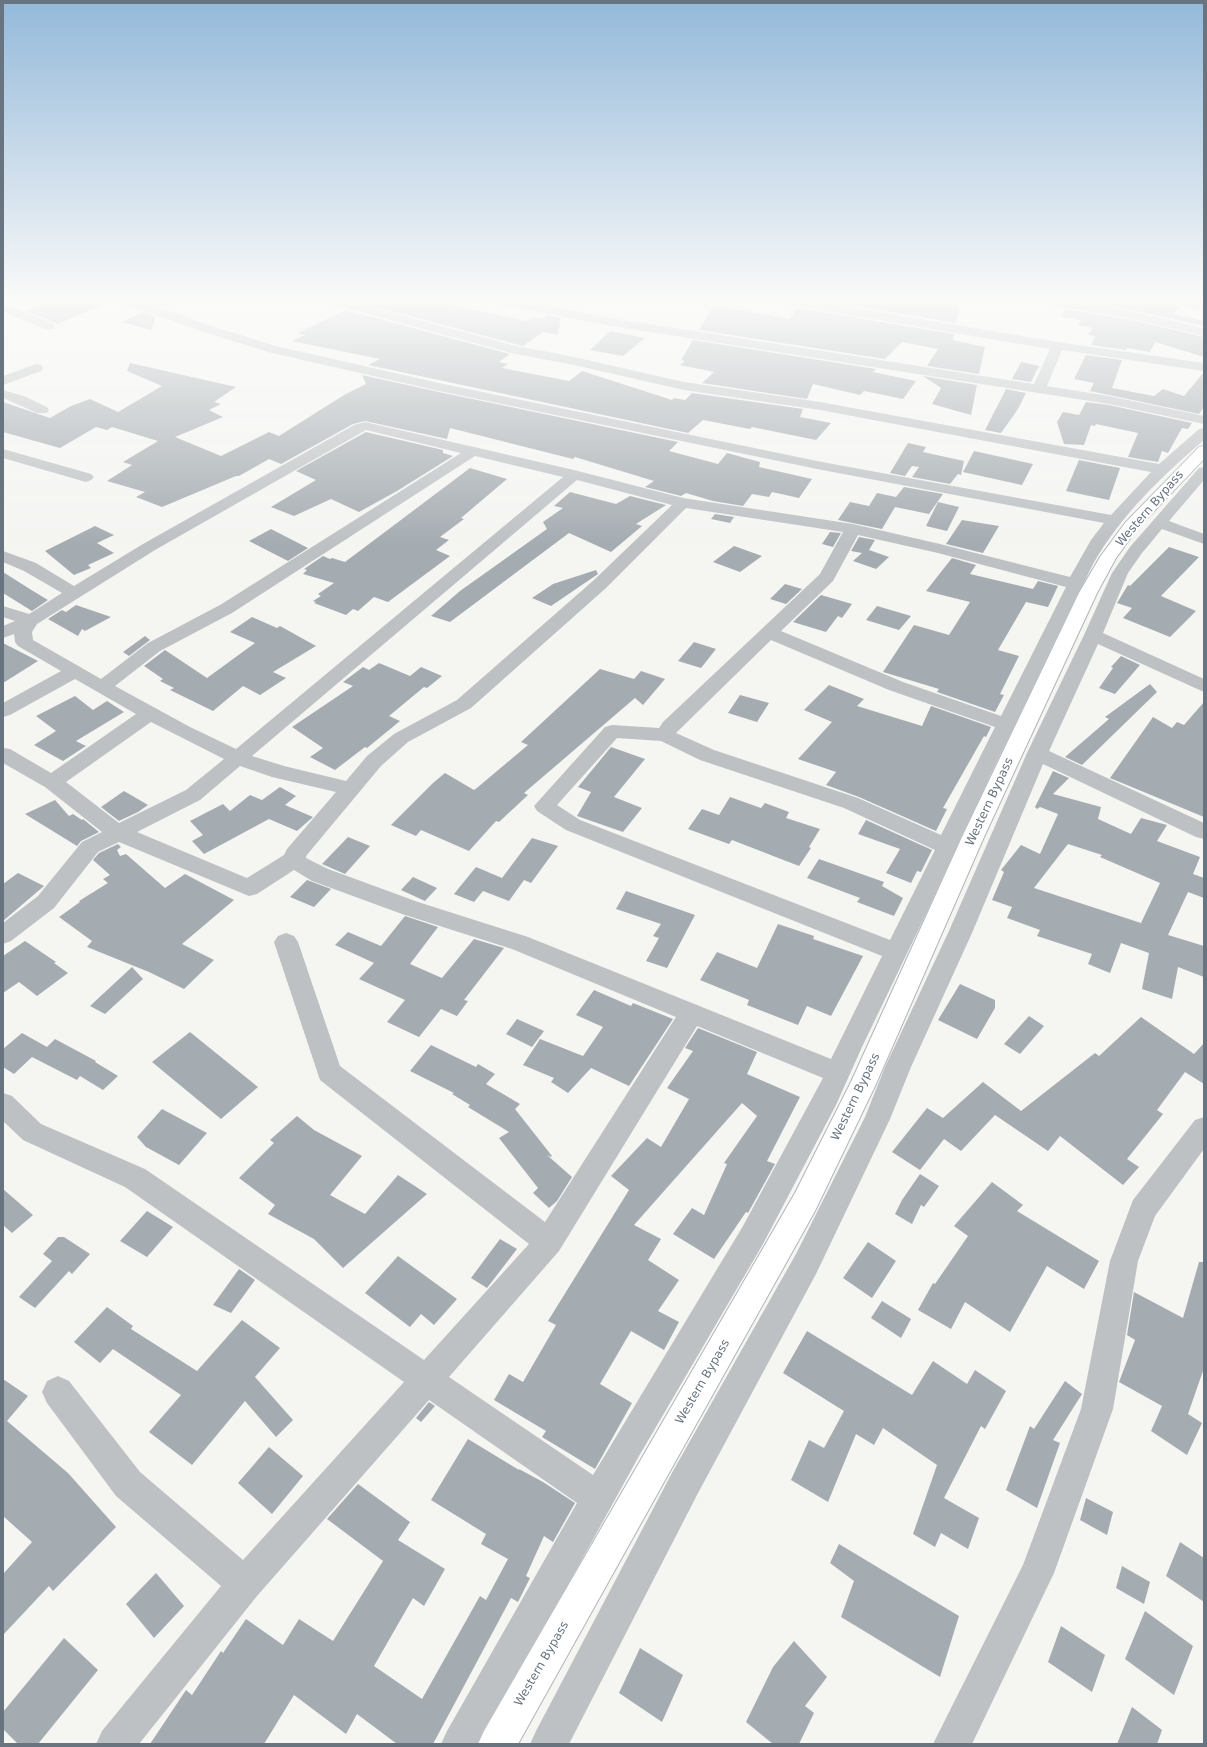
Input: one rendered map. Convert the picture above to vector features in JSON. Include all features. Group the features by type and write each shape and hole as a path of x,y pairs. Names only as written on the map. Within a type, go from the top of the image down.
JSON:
{"main road":[{"name":"Western Bypass","path":"497,1744 805,1202 863,1084 973,838 1088,594 1108,557 1132,526 1204,450"}],"street":[{"path":"415,382 822,466 1115,520"},
{"path":"664,382 684,386 820,406 1162,469"},
{"path":"991,382 1109,400 1204,420"},
{"path":"1039,389 1042,382"},
{"path":"3,394 20,399 42,410"},
{"path":"3,633 31,620 149,547 359,428 370,427 574,475 683,503 853,529 940,549 1076,584"},
{"path":"460,1744 598,1498 753,1235 827,1097 1005,724 1085,564 1099,540 1115,520 1162,469 1204,432"},
{"path":"102,687 154,647 226,609 472,452"},
{"path":"3,453 86,477"},
{"path":"549,1744 685,1483 806,1264 871,1133 960,933 1037,753 1093,635 1120,573 1136,550 1204,471"},
{"path":"3,935 46,902 90,847 116,832 193,795 574,475"},
{"path":"683,503 600,584 464,704 401,738 374,761 319,824 295,854 295,859 298,863 320,875 410,908 520,944 692,1012 838,1073"},
{"path":"1160,522 1204,539"},
{"path":"665,735 670,726 827,577 853,529"},
{"path":"3,556 30,568 74,593"},
{"path":"3,611 31,620"},
{"path":"31,620 23,632 24,642 150,714 238,758 289,775 351,789"},
{"path":"768,632 896,686 1005,724"},
{"path":"1093,635 1204,686"},
{"path":"3,711 75,671"},
{"path":"52,782 150,714"},
{"path":"896,952 573,825 544,806 612,731 665,735 707,755 851,803 946,846"},
{"path":"1037,753 1204,832"},
{"path":"3,754 52,782 116,832 249,888 295,859"},
{"path":"286,942 329,1072 549,1242"},
{"path":"115,1744 245,1584 428,1380 549,1242 692,1012"},
{"path":"3,1104 32,1132 135,1178 598,1498"},
{"path":"952,1744 1037,1573 1097,1408 1124,1261 1143,1209 1204,1128"},
{"path":"58,1392 128,1484 245,1584"}],"building":[{"path":"152,382 212,382 236,387 214,402 221,404 209,410 223,417 175,437 221,456 269,432 279,436 344,395 366,384 365,382 392,382 678,442 669,451 718,464 727,453 760,462 759,467 812,479 799,498 772,492 769,497 752,494 743,506 713,501 686,493 681,496 645,487 654,481 575,457 573,459 450,428 447,439 365,421 353,424 281,464 269,459 239,476 162,507 136,497 145,492 107,481 132,465 123,462 158,441 112,427 107,430 96,427 60,448 3,432 3,402 50,418 71,406 90,399 118,412 162,386"},
{"path":"446,382 615,382 672,400 674,398 685,400 692,393 803,409 800,417 831,423 816,440 752,427 750,429 703,420 688,433"},
{"path":"704,382 916,382 903,399 864,391 860,395 813,384 807,399 702,383"},
{"path":"931,382 956,382 977,385 971,415 932,404 941,388"},
{"path":"1087,382 1114,382 1112,388 1154,396 1163,389 1184,396 1196,382 1204,382 1204,407 1199,414 1090,391 1094,383"},
{"path":"1006,389 1026,393 1018,409 1001,433 985,430"},
{"path":"1086,402 1109,405 1192,423 1188,429 1182,428 1168,453 1162,451 1158,462 1128,457 1138,433 1096,424 1095,426 1091,425 1084,445 1064,444 1057,422 1063,412 1079,415"},
{"path":"366,432 443,450 443,453 453,456 397,491 359,512 331,499 294,516 271,507 316,480 296,471"},
{"path":"908,443 926,447 923,452 964,461 961,475 958,474 950,484 912,477 919,467 912,466 905,476 890,473"},
{"path":"974,451 1033,464 1022,485 963,472"},
{"path":"1079,460 1120,468 1109,500 1066,491"},
{"path":"470,468 507,479 461,518 464,519 440,537 449,540 436,550 450,556 388,602 374,597 358,611 353,609 346,615 314,603 316,602 313,601 321,596 318,594 334,583 303,574 307,570 304,569 323,556 345,562"},
{"path":"904,487 943,494 929,514 895,507 882,529 838,520 850,502 869,506 877,493 896,497"},
{"path":"570,492 616,504 630,496 666,505 636,524 642,526 611,552 569,533 450,622 431,616 460,591 547,529 543,522 563,508 554,506"},
{"path":"938,502 959,507 947,531 926,526"},
{"path":"715,514 734,517 730,523 711,519"},
{"path":"962,520 999,526 983,553 946,544"},
{"path":"95,526 114,535 97,543 114,553 88,565 91,568 74,575 45,551"},
{"path":"271,529 308,548 288,561 249,541"},
{"path":"830,532 841,533 833,547 822,544"},
{"path":"859,537 875,540 869,550 889,557 876,569 853,561 862,553 851,551"},
{"path":"734,546 762,556 740,572 713,562"},
{"path":"1169,547 1199,557 1161,596 1196,611 1170,637 1123,618 1132,608 1117,603 1128,585 1130,586"},
{"path":"952,558 976,565 970,574 1033,589 1038,581 1058,586 1048,607 1026,602 998,650 1019,656 1000,694 1004,695 995,712 937,692 939,689 883,672 914,625 949,635 970,602 926,591"},
{"path":"596,570 598,574 551,606 532,598 553,584"},
{"path":"3,572 48,600 32,611 3,593"},
{"path":"785,584 802,589 786,604 770,599"},
{"path":"821,595 852,604 842,618 838,616 826,632 793,622"},
{"path":"76,605 111,617 85,631 82,629 78,636 48,619 62,610 66,612"},
{"path":"877,606 911,616 899,630 866,620"},
{"path":"252,617 277,628 280,626 316,646 273,672 286,678 260,695 243,686 213,711 170,690 174,688 160,681 163,679 144,666 165,650 207,678 255,643 230,632"},
{"path":"145,636 150,640 129,656 123,652"},
{"path":"694,642 716,649 701,668 678,661"},
{"path":"3,643 38,661 3,683"},
{"path":"1121,656 1140,665 1115,694 1099,688 1113,668 1111,667"},
{"path":"379,663 410,676 421,667 442,676 427,688 424,687 389,716 400,721 367,748 365,747 335,770 310,757 323,748 292,727 353,686 343,682 363,667 369,670"},
{"path":"600,669 634,679 641,671 665,679 643,705 635,698 524,793 528,795 499,822 496,821 469,851 421,830 416,836 391,825 445,773 474,790 528,745 521,742"},
{"path":"1150,684 1157,692 1082,765 1065,757 1109,719 1105,717"},
{"path":"829,685 864,699 857,706 922,726 931,706 991,727 986,737 984,736 943,808 947,809 936,831 859,797 826,785 836,772 798,759 832,722 804,710"},
{"path":"740,695 769,703 757,722 728,713"},
{"path":"75,696 93,710 107,701 124,712 76,741 86,746 63,761 34,745 56,731 36,716"},
{"path":"1204,702 1204,817 1110,778 1153,717 1172,728 1177,722 1184,725"},
{"path":"611,747 645,759 614,797 642,808 623,832 577,816 591,792 578,787"},
{"path":"1053,771 1069,778 1053,794 1101,807 1098,819 1131,834 1141,818 1167,825 1157,841 1200,857 1193,874 1204,878 1204,898 1188,892 1168,935 1204,946 1204,977 1178,967 1172,999 1142,989 1149,953 1121,943 1110,973 1088,964 1092,954 1037,936 1040,930 1007,918 1012,907 992,900 1004,872 1001,870 1021,845 1040,854 1058,814 1040,807 1037,809 1035,807","holes":["1068,844 1102,855 1100,857 1160,883 1141,923 1034,888"]},
{"path":"280,787 296,796 285,805 313,817 297,831 269,819 204,854 192,841 203,835 190,821 223,804 230,811 250,795 262,800"},
{"path":"124,791 148,805 138,812 119,821 101,807"},
{"path":"730,797 761,808 765,803 789,812 786,818 820,829 809,847 811,848 799,866 732,840 729,844 688,829 702,809 719,815"},
{"path":"55,800 69,816 73,814 82,820 83,819 99,832 81,841 77,846 25,814"},
{"path":"866,820 932,850 921,872 917,871 911,883 886,873 900,849 858,834"},
{"path":"348,837 370,846 345,874 322,864"},
{"path":"532,838 558,846 531,883 524,880 509,901 483,891 474,902 454,894 476,867 502,878"},
{"path":"118,844 121,847 117,850 120,856 126,854 165,888 185,874 234,900 182,944 214,960 184,989 149,972 87,947 92,941 59,917 80,902 79,901 108,883 103,879 110,875 93,860 99,853"},
{"path":"819,859 884,882 882,886 903,898 894,916 857,902 860,898 807,878"},
{"path":"18,873 44,886 3,921 3,884"},
{"path":"413,877 437,888 425,901 401,890"},
{"path":"307,880 331,889 314,907 290,897"},
{"path":"626,891 695,915 667,968 646,961 659,938 653,936 661,924 616,909"},
{"path":"405,916 438,927 410,964 442,978 474,939 504,948 464,1000 468,1001 457,1016 441,1009 419,1037 387,1022 405,1000 359,979 374,963 335,945 348,932 381,946"},
{"path":"778,924 814,936 813,939 863,956 831,1016 807,1006 798,1025 747,1005 749,1000 700,980 717,952 757,968"},
{"path":"25,941 56,962 54,963 68,973 37,996 19,982 3,993 3,956"},
{"path":"132,967 143,979 105,1014 90,1006"},
{"path":"960,984 995,1000 995,1008 977,1039 938,1020"},
{"path":"594,990 631,1006 633,1003 673,1019 629,1086 591,1068 568,1093 551,1082 554,1078 523,1065 540,1039 583,1056 603,1027 576,1015"},
{"path":"1029,1016 1044,1026 1020,1054 1004,1044"},
{"path":"1141,1017 1194,1054 1204,1043 1204,1084 1185,1072 1157,1110 1163,1114 1127,1159 1139,1167 1123,1185 1060,1136 1048,1151 995,1115 961,1151 944,1139 920,1170 892,1152 927,1108 943,1118 983,1082 1021,1111 1095,1053 1099,1056"},
{"path":"517,1019 544,1031 532,1047 506,1034"},
{"path":"698,1028 757,1052 747,1074 800,1097 767,1161 775,1164 748,1213 746,1212 714,1259 673,1234 692,1208 704,1215 727,1164 724,1163 757,1116 742,1103 634,1225 661,1239 648,1260 679,1280 658,1311 679,1322 664,1350 631,1331 600,1384 632,1403 595,1469 542,1437 546,1431 494,1400 509,1374 523,1382 556,1325 548,1321 629,1190 611,1176 647,1138 661,1147 689,1099 667,1088 693,1051 685,1048"},
{"path":"190,1032 258,1087 221,1119 152,1062"},
{"path":"22,1033 47,1047 55,1039 96,1061 95,1062 118,1076 103,1090 80,1076 77,1080 32,1057 14,1074 3,1067 3,1049"},
{"path":"431,1045 476,1067 478,1064 495,1074 486,1084 520,1104 515,1109 552,1156 547,1155 572,1177 557,1201 549,1208 533,1193 538,1188 499,1138 509,1132 468,1107 470,1105 452,1094 454,1093 410,1071"},
{"path":"162,1109 207,1133 179,1165 146,1147 137,1137"},
{"path":"297,1116 314,1130 362,1156 330,1195 365,1214 398,1175 427,1194 343,1268 314,1239 268,1214 275,1205 239,1178 274,1143 270,1140"},
{"path":"920,1174 939,1186 924,1207 921,1205 912,1224 895,1214 902,1200"},
{"path":"992,1182 1023,1205 1017,1211 1099,1261 1084,1289 1047,1266 1010,1332 965,1302 951,1329 918,1310 933,1283 935,1284 968,1236 954,1226"},
{"path":"3,1189 33,1215 12,1233 3,1225"},
{"path":"147,1211 173,1227 147,1257 120,1241"},
{"path":"58,1237 64,1237 90,1254 72,1274 69,1271 35,1308 19,1297 52,1261 43,1254"},
{"path":"500,1239 517,1249 487,1288 471,1278"},
{"path":"868,1242 896,1261 872,1298 843,1278"},
{"path":"398,1256 457,1299 434,1325 421,1314 410,1327 365,1293"},
{"path":"1199,1262 1204,1262 1204,1368 1188,1414 1202,1423 1187,1455 1151,1431 1162,1406 1119,1382 1135,1340 1127,1335 1134,1292 1183,1318"},
{"path":"239,1269 255,1280 231,1313 213,1305"},
{"path":"882,1301 911,1319 901,1338 871,1318"},
{"path":"107,1307 133,1326 131,1329 197,1371 242,1320 280,1348 255,1377 293,1420 276,1437 245,1401 192,1465 149,1432 181,1395 113,1349 100,1363 74,1342"},
{"path":"807,1331 912,1395 933,1361 967,1384 975,1370 1006,1391 985,1429 981,1426 944,1498 979,1518 968,1549 941,1533 935,1547 913,1534 937,1465 883,1428 874,1445 856,1434 828,1502 791,1480 809,1440 824,1448 844,1411 783,1373"},
{"path":"3,1379 28,1396 7,1421 68,1473 116,1527 53,1591 49,1586 3,1635 3,1574 32,1542 3,1516"},
{"path":"1065,1381 1082,1394 1053,1440 1060,1443 1037,1508 1006,1490 1030,1426 1034,1429"},
{"path":"429,1402 435,1406 421,1422 416,1418"},
{"path":"468,1439 519,1470 543,1482 575,1503 553,1542 544,1536 526,1576 530,1578 518,1602 511,1598 433,1744 397,1744 357,1714 346,1734 294,1695 264,1744 150,1744 186,1690 192,1695 221,1651 223,1653 246,1619 283,1645 299,1619 333,1641 383,1561 327,1519 358,1484 410,1522 398,1540 445,1569 424,1606 413,1598 374,1666 422,1699 480,1596 486,1600 508,1559 481,1544 486,1534 431,1500"},
{"path":"269,1447 303,1476 272,1514 238,1483"},
{"path":"1086,1498 1113,1512 1107,1535 1080,1520"},
{"path":"1180,1542 1204,1558 1204,1602 1166,1576"},
{"path":"839,1544 959,1616 940,1677 841,1617 854,1581 830,1563"},
{"path":"1122,1566 1150,1582 1144,1604 1116,1588"},
{"path":"156,1573 184,1606 154,1638 126,1604"},
{"path":"1145,1611 1193,1646 1174,1695 1125,1659"},
{"path":"1061,1626 1105,1655 1092,1692 1048,1662"},
{"path":"64,1638 98,1670 38,1744 18,1744 3,1729 3,1712"},
{"path":"794,1641 827,1677 805,1706 814,1713 799,1744 773,1744 746,1722 773,1667"},
{"path":"640,1648 683,1675 662,1722 619,1693"},
{"path":"1132,1707 1162,1730 1157,1744 1117,1744"}]}
